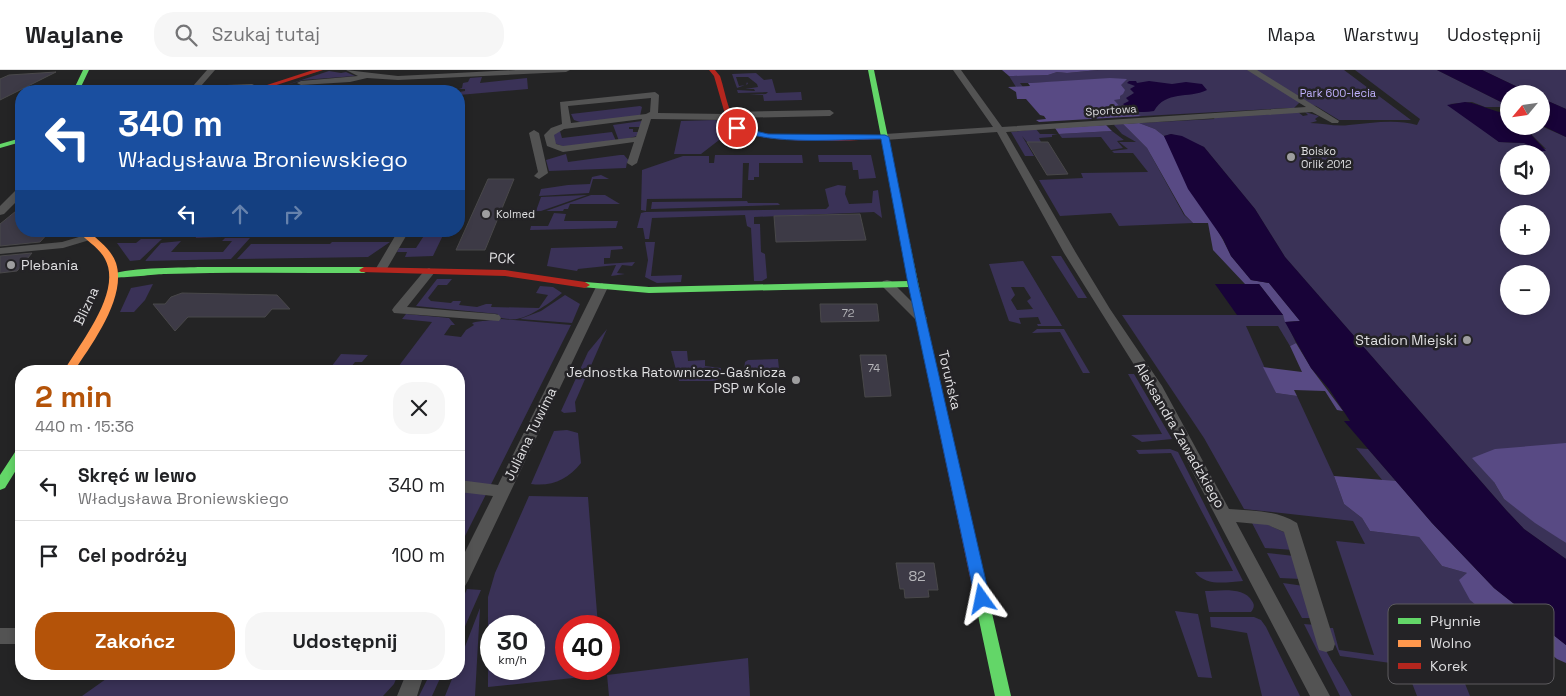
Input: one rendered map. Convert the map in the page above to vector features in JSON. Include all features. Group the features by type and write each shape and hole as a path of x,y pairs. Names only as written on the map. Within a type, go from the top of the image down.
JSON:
{"street":[{"path":"79,85 86,70"},
{"path":"199,85 211,70"},
{"path":"263,85 320,70"},
{"path":"350,70 366,76"},
{"path":"301,83 350,80 366,76 411,77 566,70"},
{"name":"Toruńska","path":"871,70 913,284 1003,696"},
{"name":"Aleksandra Zawadzkiego","path":"957,70 999,129 1101,304 1155,386 1320,696"},
{"path":"1252,70 1310,106"},
{"path":"716,72 729,116 734,125 747,133 768,136 885,137"},
{"path":"567,126 563,104 655,95 654,113 648,116 632,164"},
{"name":"Sportowa","path":"885,137 1314,109 1335,122"},
{"path":"640,140 559,149 552,146 550,133 557,128 567,126 648,116 830,113"},
{"path":"534,133 543,173 539,176"},
{"path":"790,136 858,142 876,147 888,156"},
{"path":"0,146 15,143"},
{"path":"0,251 63,245 80,237"},
{"name":"Blizna","path":"72,365 100,317 110,296 114,276 111,263 89,237"},
{"path":"381,270 400,237"},
{"name":"PCK","path":"114,276 142,272 198,270 381,270 505,273 602,287 680,290 913,284"},
{"path":"429,272 398,310 495,318"},
{"path":"887,284 921,318"},
{"name":"Juliana Tuwima","path":"465,568 602,287"},
{"path":"0,485 15,461"},
{"path":"465,487 502,491"},
{"path":"1225,515 1272,519 1284,523 1291,528 1326,644"},
{"path":"0,636 15,636"},
{"path":"407,696 413,680"}],"green space":[{"name":"Park 600-lecia","path":"1098,70 1344,70 1411,120 1339,120 1316,106 1299,103 1294,108 1125,117 1108,100 1121,80 1126,79 1020,83 1023,87 1016,87 1009,76 1048,75 1057,72"},
{"name":"Stadion Miejski","path":"1355,70 1437,70 1500,102 1500,107 1485,107 1472,102 1450,104 1499,142 1531,145 1500,145 1500,195 1550,195 1550,145 1542,145 1532,135 1550,135 1550,130 1566,137 1566,492 1494,482 1504,499 1566,543 1566,559 1524,529 1506,510 1285,257 1255,209 1204,147 1171,134 1164,136 1155,129 1139,123 1298,112 1303,116 1308,115 1305,112 1319,116 1315,119 1317,121 1310,123 1339,126 1392,122 1417,125 1420,119"},
{"path":"1482,70 1566,70 1566,109 1550,102 1550,85 1513,85"},
{"path":"329,71 346,72 355,76 303,80 286,85"},
{"path":"756,73 764,80 772,79 776,93 801,92 802,100 764,101 763,95 749,95 766,94 768,92 738,93 737,90 755,91 754,89 745,89 758,87 748,77 736,77 739,86 745,85 737,88 732,74"},
{"path":"482,77 480,83 527,78 528,89 465,94 465,85 463,85 463,83 468,82 470,78"},
{"path":"642,107 640,116 583,123 574,120 571,114"},
{"path":"715,120 720,122 716,128 724,135 723,137 701,154 674,154 681,121"},
{"path":"642,121 641,127 629,127 629,129 633,129 633,132 639,132 637,136 619,141 613,125"},
{"path":"1115,124 1123,124 1147,148 1184,215 1193,223 1119,226 1111,213 1060,216 1039,180 1083,178 1081,173 1148,172 1133,153 1114,153 1112,151 1128,149 1119,142 1136,142 1122,134"},
{"path":"1036,129 1040,134 1058,134 1052,135 1052,137 1039,138 1041,142 1027,142 1022,136 1034,156 1025,156 1011,132"},
{"path":"560,131 562,138 612,132 616,141 565,147 554,143 552,134"},
{"path":"1112,131 1124,140 1117,141 1123,148 1111,150 1101,137 1062,138 1059,134"},
{"path":"566,154 568,162 624,155 630,162 627,162 626,168 549,171 546,160"},
{"path":"715,155 802,155 803,163 759,163 759,177 754,177 754,180 748,180 749,163 743,163 742,198 647,199 646,211 641,210 642,170 683,156 709,156 709,163 714,163"},
{"path":"818,155 871,155 876,178 859,179 858,170 853,170 852,162 819,162"},
{"path":"601,175 609,179 593,179 589,193 539,196 541,189 590,184 592,177"},
{"path":"838,185 846,186 845,194 849,204 872,203 873,191 878,190 882,218 874,212 754,217 754,224 760,224 761,252 765,254 767,278 762,281 754,281 751,228 747,226 745,215 652,218 649,239 645,239 643,228 637,228 641,213 645,212 826,209 829,206 825,189"},
{"path":"587,195 541,211 536,211 541,197"},
{"path":"591,195 605,195 620,204 570,204 568,209 563,211 546,211"},
{"path":"747,201 748,203 778,203 780,205 651,209 652,202"},
{"path":"554,213 566,214 564,221 618,221 616,228 530,230 531,226 548,226"},
{"path":"423,237 442,237 433,256 405,257 407,252 397,252 399,248 416,248"},
{"path":"225,238 250,238 231,259 145,261 161,243 181,241 171,252 223,252 232,241 222,241"},
{"path":"141,239 162,239 140,260 130,261 117,243 136,243"},
{"path":"332,242 390,242 368,257 237,259 251,244 330,244"},
{"path":"645,242 655,242 651,276 682,275 681,282 657,283 645,277 648,260"},
{"path":"622,246 623,249 611,250 610,258 604,258 604,264 635,262 632,266 622,265 617,273 625,274 611,276 616,265 578,269 577,271 547,266 551,248"},
{"path":"1051,256 1061,256 1087,298 1078,298"},
{"path":"1023,261 1062,326 1038,326 1037,324 1041,324 1038,317 1019,318 1021,324 1009,321 989,264","holes":["1011,287 1024,287 1031,298 1027,301 1033,309 1017,310 1011,300 1015,295"]},
{"path":"437,279 452,279 447,285 438,285 428,298 431,301 451,303 453,301 461,301 459,305 477,307 492,304 491,307 539,308 548,295 536,293 540,286 553,287 562,293 535,312 515,319 496,317 498,314 416,306"},
{"path":"153,284 145,300 134,312 120,312 131,288"},
{"path":"565,295 580,304 572,323 520,319 541,311"},
{"path":"406,314 449,318 455,325 451,325 444,335 461,337 466,330 474,325 472,323 482,321 501,319 571,325 465,536 465,365 400,365 432,322 402,319"},
{"path":"1122,315 1283,315 1296,343 1290,346 1278,326 1246,326 1276,393 1297,396 1334,476 1344,504 1362,518 1370,531 1419,537 1442,566 1467,573 1483,604 1388,604 1388,663 1340,656 1328,628 1333,628 1339,650 1374,655 1336,541 1365,544 1353,521 1244,509 1204,438"},
{"path":"607,329 575,402 576,412 564,413 561,411 588,352"},
{"path":"1037,329 1064,329 1090,373 1083,373 1060,332 1032,333"},
{"path":"671,351 687,351 688,361 705,360 705,366 721,368 720,378 715,381 679,381"},
{"path":"341,354 368,355 362,362 355,362 353,365 333,365"},
{"path":"778,359 779,369 756,374 748,373 744,370 745,362 748,360"},
{"path":"1128,374 1134,374 1172,439 1142,442 1131,435 1162,434"},
{"path":"567,430 578,433 581,463 559,481 539,485 531,484 554,431"},
{"path":"1356,448 1368,449 1396,481 1383,481"},
{"path":"1170,449 1178,452 1243,581 1211,582 1200,577 1195,572 1233,571 1171,453 1139,454 1136,450"},
{"path":"529,496 588,497 597,615 555,615 555,680 488,687 488,680 545,680 545,615 488,615 488,597 495,573"},
{"path":"1251,521 1260,521 1288,534 1293,550 1265,548"},
{"path":"1267,553 1294,556 1302,579 1280,578"},
{"path":"1283,583 1304,586 1314,618 1302,618"},
{"path":"467,589 481,590 465,626 465,594"},
{"path":"1230,590 1243,593 1254,604 1253,608 1251,612 1209,612 1205,591"},
{"path":"480,608 475,696 445,696 452,680 465,680 465,647"},
{"path":"1175,611 1198,614 1212,678 1198,677"},
{"path":"1210,617 1254,617 1261,620 1300,696 1262,696 1247,633 1211,627"},
{"path":"1304,624 1316,625 1327,653 1352,696 1340,696"},
{"path":"748,658 750,696 609,696 607,680 620,680 620,673"},
{"path":"105,680 396,680 383,696 82,696"},
{"path":"427,680 439,680 432,696 419,696"},
{"path":"1412,684 1465,684 1470,696 1417,696"}],"shaded area":[{"path":"1002,70 1098,70 1057,72 1048,75 1009,76"},
{"path":"1437,70 1482,70 1513,85 1500,85 1500,102"},
{"path":"1110,78 1127,79 1121,85 1125,90 1120,99 1114,100 1122,109 1141,116 1039,122 1036,120 1046,119 1044,116 1040,115 1026,99 1017,99 1016,92 1008,87 1030,86 1028,83"},
{"path":"1129,81 1172,84 1186,82 1202,84 1207,90 1165,100 1154,111 1137,112 1123,104 1129,101 1126,98 1134,93 1130,89 1135,86 1127,83"},
{"path":"1465,102 1500,112 1500,135 1531,135 1540,145 1499,142 1447,105"},
{"path":"1550,102 1566,109 1566,137 1550,129"},
{"path":"1139,123 1155,129 1164,136 1231,256 1251,280 1269,283 1300,321 1285,322 1283,315 1259,284 1245,284 1213,250 1208,223 1193,223 1185,215 1147,148 1123,124"},
{"path":"1106,125 1112,131 1059,134 1055,128"},
{"path":"1171,134 1182,136 1204,147 1255,209 1285,257 1506,510 1524,529 1566,559 1566,645 1554,636 1554,604 1514,604 1494,588 1432,523 1344,421 1350,421 1329,389 1311,368 1285,322 1300,321 1269,283 1251,280 1231,256 1223,239 1188,189 1164,136"},
{"path":"1215,284 1259,284 1283,315 1237,315"},
{"path":"1296,343 1311,368 1343,411 1337,410 1325,391 1294,390 1297,396 1276,393 1263,367 1302,372 1290,346"},
{"path":"1566,443 1566,543 1535,523 1504,499 1494,482 1472,458 1495,449"},
{"path":"1334,476 1396,481 1432,523 1494,588 1514,604 1475,604 1470,600 1459,580 1467,573 1442,566 1419,537 1370,531 1362,518 1344,504"},
{"path":"1554,636 1566,645 1566,663 1554,656"}],"building":[{"path":"56,72 30,85 15,85 15,92 0,100 0,79 9,75"},
{"path":"1027,142 1048,142 1068,174 1047,175"},
{"name":"Kolmed","path":"488,179 514,179 485,250 456,250 462,237 465,237 465,230"},
{"path":"15,212 15,237 45,237 40,242 0,246 0,224"},
{"path":"860,214 866,240 776,242 774,216"},
{"name":"Plebania","path":"32,253 17,271 0,273 0,256"},
{"path":"182,293 277,295 290,309 272,309 265,317 188,317 175,331 153,304 165,304 171,297"},
{"path":"820,304 877,304 879,321 821,322"},
{"path":"860,355 886,355 891,396 865,397"},
{"path":"896,563 934,563 938,590 928,590 929,597 905,598 904,589 900,589"}],"traffic: fast":[{"path":"79,85 86,70"},
{"path":"871,70 929,359"},
{"path":"0,146 15,142"},
{"path":"114,276 142,272 198,270 364,270"},
{"path":"585,285 649,290 913,284"},
{"path":"0,485 15,461"},
{"path":"979,587 1003,696"}],"traffic: slow":[{"path":"73,365 93,333 108,303 114,275 111,262 106,253 89,237"}],"traffic: jam":[{"path":"271,85 320,70"},
{"path":"712,70 717,76 731,121 744,130 782,137 885,137"},
{"path":"364,270 505,273 585,285"},
{"path":"929,359 979,587"}],"place":[{"name":"Boisko Orlik 2012","path":"1291,157"},
{"name":"Kolmed","path":"486,214"},
{"name":"Plebania","path":"11,265"},
{"name":"Stadion Miejski","path":"1467,340"},
{"name":"Jednostka Ratowniczo-Gaśnicza PSP w Kole","path":"796,380"}],"route":[{"path":"737,128 760,136 885,137 913,284 982,599"}]}
